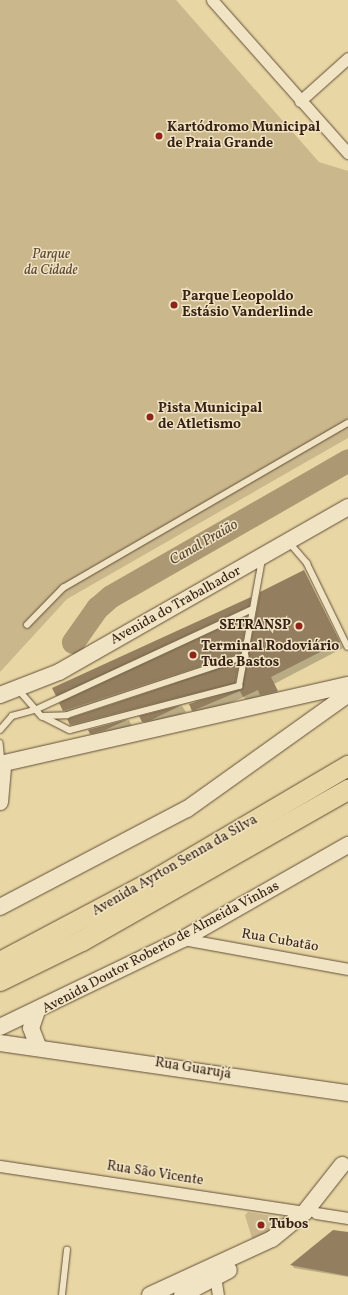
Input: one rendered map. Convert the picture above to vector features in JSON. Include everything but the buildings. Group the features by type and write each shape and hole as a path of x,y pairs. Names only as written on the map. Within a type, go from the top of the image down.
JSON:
{"highway":[{"name":"Avenida Ayrton Senna da Silva","path":"0,962 151,882 348,766"},
{"name":"Avenida Ayrton Senna da Silva","path":"0,981 89,937 348,790"}],"main road":[{"name":"Avenida do Trabalhador","path":"0,695 19,689 59,672 262,558 348,507"},
{"path":"0,802 1,764 348,685"},
{"path":"4,900 108,853 186,810 348,694"},
{"name":"Avenida Doutor Roberto de Almeida Vinhas","path":"38,1046 31,1028 38,1011 183,939 348,845"},
{"path":"0,1027 38,1011"},
{"path":"0,1043 38,1046"},
{"name":"Rua Guarujá","path":"38,1046 348,1093"},
{"path":"182,1295 215,1272 272,1239 311,1212 345,1159"},
{"path":"150,1295 215,1272"}],"street":[{"path":"212,0 300,101 348,153"},
{"path":"300,101 348,58"},
{"name":"Rua Cubatão","path":"183,939 348,969"},
{"name":"Rua São Vicente","path":"0,1166 348,1218"},
{"path":"215,1272 218,1295"}],"lane":[{"path":"27,625 63,588 348,423"},
{"path":"289,542 306,563 348,648"},
{"path":"19,689 35,710 42,716 70,730 239,686 262,558"},
{"path":"0,730 8,718 35,710 253,609"},
{"path":"42,716 67,715 245,656"},
{"path":"0,743 1,764"},
{"path":"62,1295 67,1250"}],"green space":[{"name":"Parque Leopoldo Estásio Vanderlinde","path":"0,0 176,0 319,162 348,171 348,438 67,599 0,672"},
{"path":"248,1212 290,1219 254,1245 245,1215"}],"waterway":[{"name":"Canal Praião","path":"73,642 97,608 111,596 348,460"}],"place":[{"name":"Kartódromo Municipal de Praia Grande","path":"159,136"},
{"name":"Parque Leopoldo Estásio Vanderlinde","path":"174,305"},
{"name":"Pista Municipal de Atletismo","path":"150,417"},
{"name":"SETRANSP","path":"299,626"},
{"name":"Terminal Rodoviário Tude Bastos","path":"193,655"},
{"name":"Tubos","path":"261,1225"}],"park label":[{"name":"Parque da Cidade","path":"51,264"}]}
